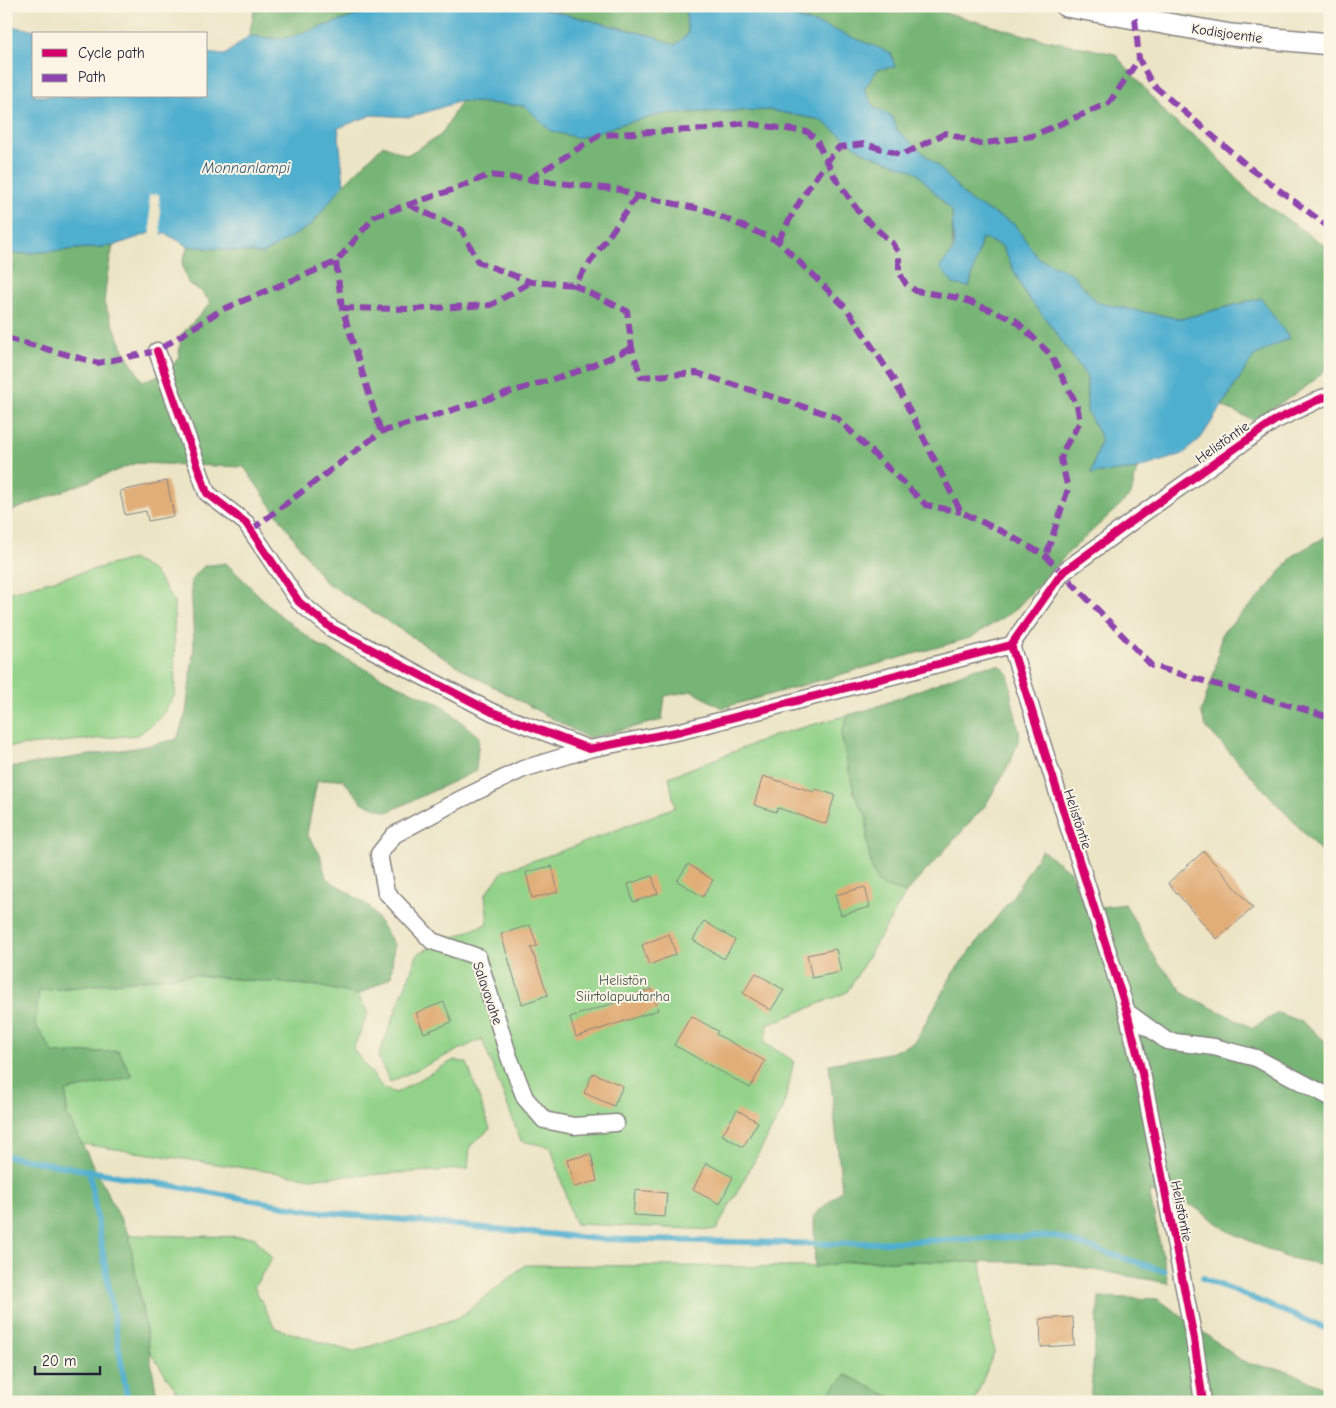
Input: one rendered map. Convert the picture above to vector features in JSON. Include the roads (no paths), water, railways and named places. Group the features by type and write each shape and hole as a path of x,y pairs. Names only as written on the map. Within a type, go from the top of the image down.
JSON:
{"street":[{"name":"Kodisjoentie","path":"1066,6 1135,12 1231,35 1330,44"},
{"path":"157,351 207,493 246,523 299,602 331,628 420,676 492,712 588,749 681,731 1011,645"},
{"name":"Helistöntie","path":"1203,1402 1191,1321 1142,1073 1126,1012 1011,645 1062,574 1142,514 1274,421 1330,396"},
{"name":"Salavavahe","path":"588,749 523,769 459,800 394,835 379,854 386,892 432,941 478,957 509,1057 525,1098 544,1120 574,1126 616,1123"},
{"path":"1126,1012 1167,1041 1214,1047 1256,1058 1330,1097"}],"water":[{"name":"Monnanlampi","path":"387,6 532,6 653,36 675,45 688,34 685,6 757,6 827,27 891,53 895,67 878,69 864,89 875,108 892,116 898,131 940,168 970,201 1014,224 1038,258 1071,273 1098,303 1181,319 1261,298 1289,338 1254,356 1201,438 1183,454 1137,469 1091,474 1101,438 1087,411 1087,377 1045,318 1025,294 1002,246 982,238 969,287 953,284 940,267 954,249 952,211 915,171 863,152 821,120 769,110 670,113 625,123 578,138 551,131 525,106 461,101 411,117 372,115 338,128 344,184 311,225 263,254 188,246 166,234 150,233 113,246 6,255 6,26 52,32 32,32 32,98 208,98 208,53 225,55 249,36 283,39"}],"waterway":[{"path":"6,1156 313,1211 599,1239 837,1244 1054,1236 1164,1271"},
{"path":"89,1170 128,1402"},
{"path":"1203,1278 1330,1330"}],"park label":[{"name":"Helistön Siirtolapuutarha","path":"623,988"}]}
